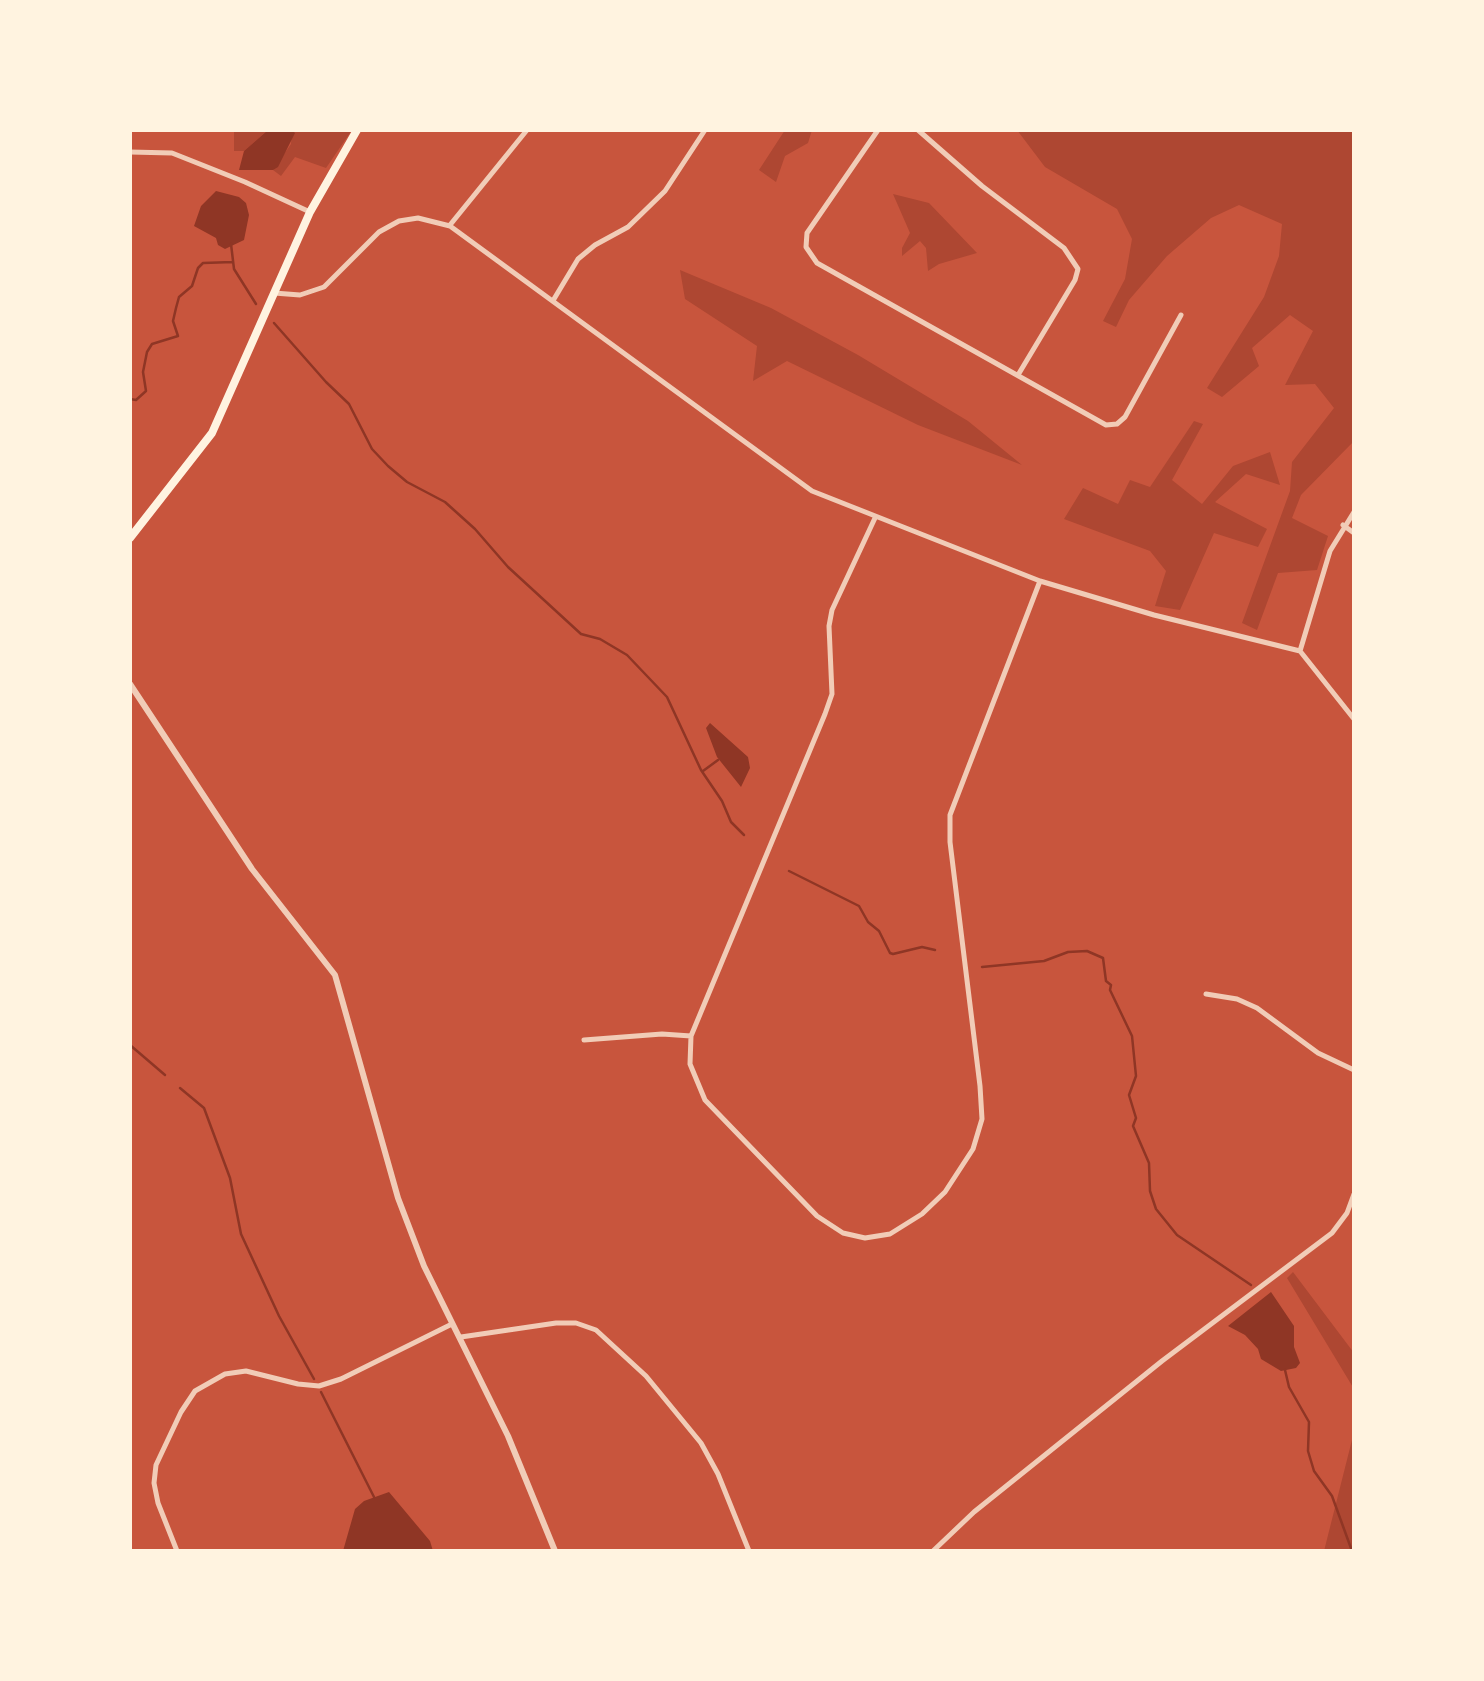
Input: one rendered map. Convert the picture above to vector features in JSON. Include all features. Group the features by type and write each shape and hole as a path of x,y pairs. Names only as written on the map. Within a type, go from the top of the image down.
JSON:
{"main road":[{"path":"130,538 212,434 310,212 356,130"}],"street":[{"path":"450,226 526,130"},
{"path":"554,299 578,259 628,227 665,191 705,130"},
{"path":"878,130 806,234 806,247 818,264 1094,420 1116,424 1125,416 1181,315"},
{"path":"918,130 982,186 1064,248 1078,269 1018,376"},
{"path":"130,152 172,153 310,212"},
{"path":"274,293 300,295 324,287 379,232 399,221 418,218 450,226 812,491 1040,581 1154,615 1300,651 1354,719"},
{"path":"1300,651 1330,551 1354,512"},
{"path":"875,518 832,610 832,694 825,714 691,1036 690,1064 704,1100 817,1216 842,1233 865,1238 890,1234 922,1214 960,1171 973,1149 982,1120 950,815 1040,581"},
{"path":"1343,525 1354,533"},
{"path":"130,684 252,869 334,975 398,1198 424,1266 508,1436 555,1551"},
{"path":"1206,994 1237,999 1257,1008 1318,1053 1354,1070"},
{"path":"584,1040 662,1034 691,1036"},
{"path":"933,1551 974,1512 1162,1361 1332,1233 1354,1194"},
{"path":"178,1551 158,1503 156,1464 181,1412 196,1392 225,1374 246,1371 318,1386 353,1373 454,1322"},
{"path":"461,1336 556,1323 576,1323 596,1330 646,1376 701,1443 749,1551"}],"shaded area":[{"path":"234,130 268,130 244,151 234,151"},
{"path":"268,130 295,133 278,167 239,170 244,151"},
{"path":"292,130 352,130 326,168 295,157 281,176 273,170 291,144"},
{"path":"785,130 812,130 808,143 785,156 776,182 759,170"},
{"path":"1017,130 1354,130 1354,441 1301,495 1292,518 1328,536 1317,570 1278,573 1257,630 1242,623 1290,491 1292,462 1334,408 1315,384 1285,385 1313,331 1290,315 1252,348 1259,366 1222,397 1207,388 1264,297 1279,256 1282,224 1239,205 1211,218 1167,256 1129,300 1116,327 1103,321 1125,279 1132,239 1117,209 1045,167"},
{"path":"216,191 239,197 246,203 249,215 244,240 225,249 216,238 194,226 201,206"},
{"path":"893,194 929,203 977,253 928,271 926,248 920,241 902,256 910,233"},
{"path":"680,270 771,308 858,355 968,421 1022,465 918,425 787,361 753,381 757,346 685,299"},
{"path":"1194,421 1203,424 1172,480 1202,504 1233,466 1270,452 1280,485 1246,474 1215,502 1267,529 1258,547 1214,533 1180,610 1155,606 1166,571 1150,551 1064,519 1083,488 1118,504 1130,480 1150,487"},
{"path":"710,723 748,757 750,768 741,787 717,757 706,728"},
{"path":"1293,1272 1354,1353 1354,1389 1287,1278"},
{"path":"1271,1292 1294,1326 1294,1347 1300,1363 1296,1368 1281,1371 1261,1359 1258,1349 1245,1335 1228,1326"},
{"path":"1354,1432 1354,1551 1324,1551"},
{"path":"389,1492 430,1541 433,1551 343,1551 355,1509 364,1501"}],"waterway":[{"path":"231,244 234,269 256,304"},
{"path":"130,399 136,400 146,391 143,372 152,344 178,336 173,321 179,297 192,286 198,268 203,263 233,262"},
{"path":"274,323 349,404 372,449 388,466 407,482 445,502 581,634 600,639 627,655 667,697 701,770 731,822 744,835"},
{"path":"703,771 718,760"},
{"path":"789,871 859,906 890,953 922,947 935,950"},
{"path":"982,967 1044,961 1068,952 1087,951 1103,958 1106,981 1132,1036 1136,1076 1129,1095 1136,1118 1133,1126 1149,1163 1150,1191 1156,1209 1177,1235 1251,1285"},
{"path":"130,1045 165,1075"},
{"path":"180,1088 204,1108 230,1178 241,1234 314,1379"},
{"path":"1285,1370 1289,1387 1309,1422 1308,1451 1314,1471 1332,1496 1352,1551"},
{"path":"321,1392 374,1497"}]}
